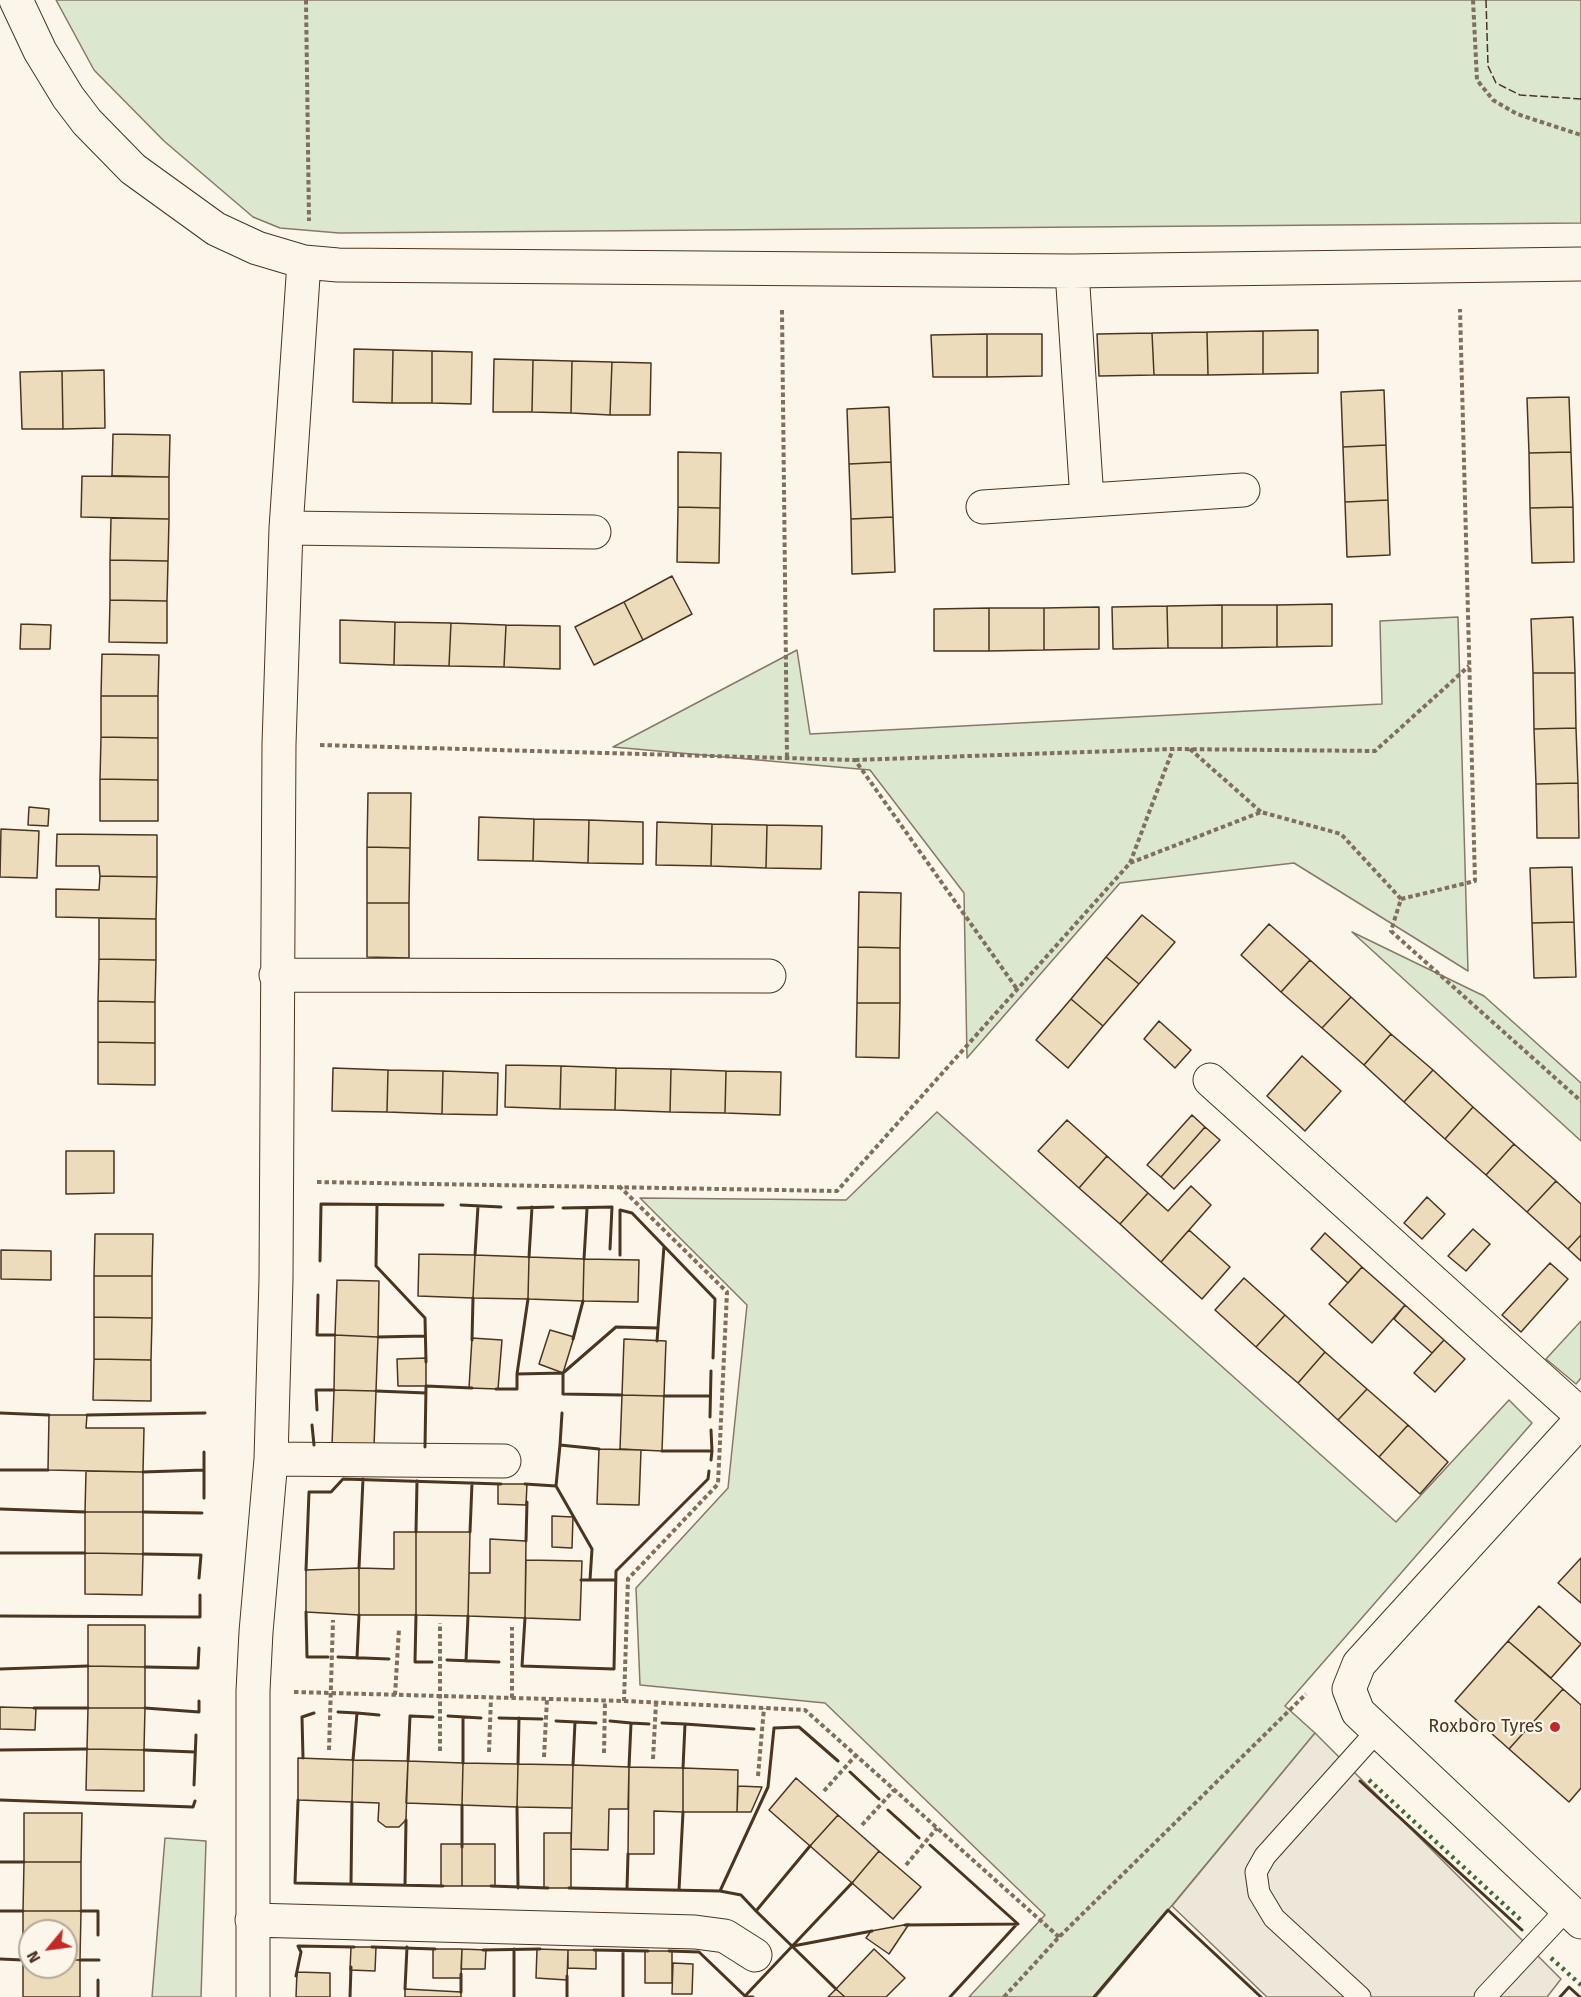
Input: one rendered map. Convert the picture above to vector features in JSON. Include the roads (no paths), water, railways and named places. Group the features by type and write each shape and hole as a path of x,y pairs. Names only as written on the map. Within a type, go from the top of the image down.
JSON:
{"street":[{"path":"16,0 39,51 68,97 87,122 133,169 216,229 257,248 304,262 338,265 1072,271 1581,264"},
{"path":"253,1997 254,1691 256,1632 272,1459 278,1181 276,975 279,744 286,528 304,262"},
{"path":"1072,271 1087,500"},
{"path":"983,507 1243,490"},
{"path":"286,528 594,532"},
{"path":"276,975 769,976"},
{"path":"1210,1080 1581,1415"},
{"path":"1574,1915 1358,1712 1349,1689 1359,1664 1581,1420"},
{"path":"272,1459 504,1461"},
{"path":"252,1920 695,1932 725,1936 755,1955"}],"lane":[{"path":"1360,1997 1274,1918 1260,1893 1256,1872 1265,1856 1377,1731"},
{"path":"1485,1997 1574,1915"}],"place":[{"name":"Roxboro Tyres","path":"1555,1727"}]}
